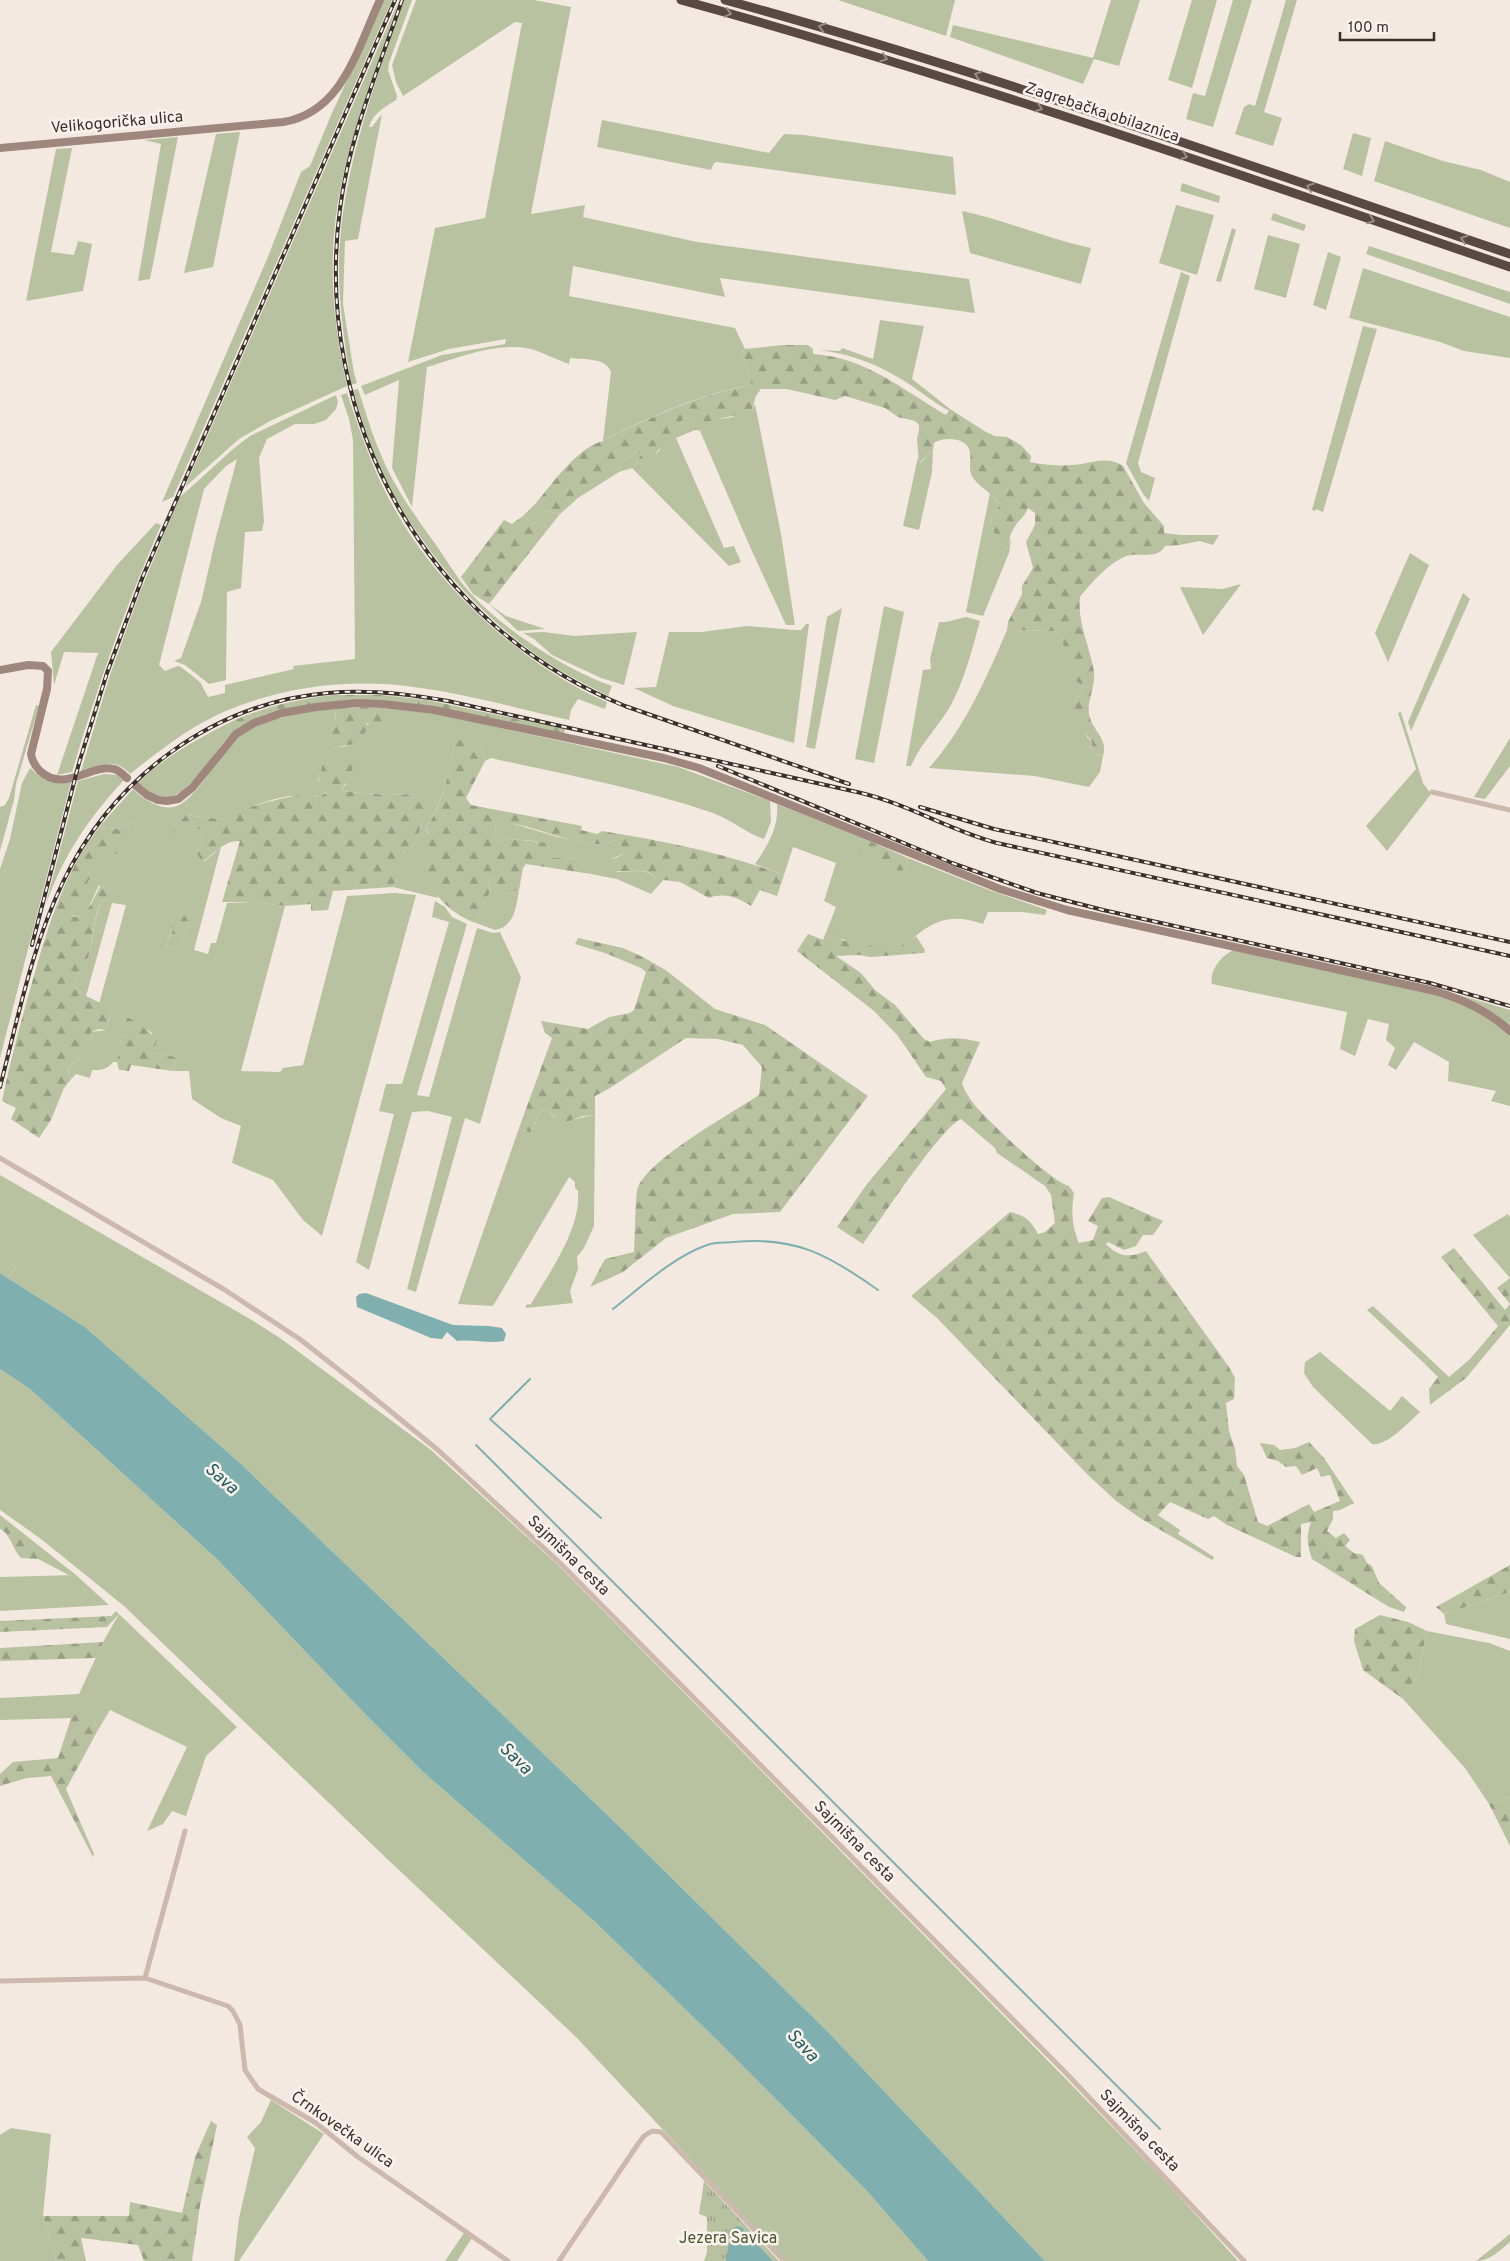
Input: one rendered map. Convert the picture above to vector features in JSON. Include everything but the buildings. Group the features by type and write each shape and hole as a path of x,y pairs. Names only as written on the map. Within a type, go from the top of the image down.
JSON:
{"highway":[{"name":"Zagrebačka obilaznica","path":"681,0 814,37 966,84 1510,267"},
{"name":"Zagrebačka obilaznica","path":"725,0 831,30 1042,96 1510,254"}],"main road":[{"name":"Velikogorička ulica","path":"0,148 294,120 323,105 343,80 380,0"},
{"path":"0,670 28,665 40,666 47,670 49,682 32,746 31,758 37,768 47,776 68,779 110,769 119,771 127,778"},
{"path":"135,785 147,795 158,800 167,802 178,799 192,788 236,734 254,723 282,714 316,707 356,703 434,710 681,763 748,787 1019,896 1120,924 1436,991 1470,1004 1492,1016 1510,1031"}],"street":[{"path":"1432,792 1510,810"},
{"name":"Sajmišna cesta","path":"0,1158 260,1312 327,1359 438,1450 561,1564 1065,2072 1244,2261"},
{"path":"145,1978 185,1831"},
{"name":"Črnkovečka ulica","path":"0,1982 145,1978 216,2000 228,2006 233,2011 240,2025 246,2070 258,2089 316,2123 358,2157 508,2261"},
{"path":"559,2261 644,2136 652,2131 661,2132 784,2261"}],"green space":[{"path":"384,0 392,0 178,486 173,497 162,502 267,259 301,172 310,166"},
{"path":"399,0 346,162 337,211 334,236 333,286 338,337 347,386 270,421 239,439 185,487"},
{"path":"404,0 412,0 388,70 397,96 396,100 376,114 369,127 372,127 382,114 358,239 345,241 343,304 357,383 351,385 341,314 339,278 343,211 364,119"},
{"path":"416,0 534,0 571,7 531,214 585,205 583,217 697,242 969,279 975,313 720,278 725,297 573,266 569,296 735,328 745,349 742,352 751,385 712,394 675,407 603,441 611,372 608,367 600,362 570,358 569,364 532,349 502,347 465,355 427,367 412,507 392,468 399,380 365,395 361,386 442,355 505,344 506,339 449,349 408,362 435,228 485,218 522,23 515,22 403,96 396,82 392,65"},
{"path":"838,0 955,0 946,36"},
{"path":"1111,0 1140,0 1119,66 1094,59 1083,84 950,37 953,25 1093,58"},
{"path":"1192,0 1217,0 1192,88 1168,80"},
{"path":"1233,0 1252,0 1213,127 1186,119 1193,93 1205,96"},
{"path":"1286,0 1297,0 1264,112 1282,118 1273,146 1235,134 1244,107 1249,104 1255,106"},
{"path":"602,120 769,153 784,134 804,135 953,157 956,195 717,162 714,163 711,170 597,147"},
{"path":"240,132 213,267 184,273 216,134"},
{"path":"1353,133 1371,138 1362,176 1343,169"},
{"path":"178,137 150,279 138,281 161,144 144,140"},
{"path":"1385,141 1443,161 1481,170 1510,182 1510,228 1374,181"},
{"path":"72,148 51,252 74,255 78,241 92,244 83,291 26,301 56,149"},
{"path":"1182,183 1220,196 1219,203 1180,191"},
{"path":"1176,205 1214,215 1197,275 1159,263"},
{"path":"962,211 1091,248 1081,284 970,253"},
{"path":"1273,213 1306,225 1304,231 1271,220"},
{"path":"1232,228 1236,230 1221,282 1216,281"},
{"path":"1268,235 1300,244 1286,298 1254,289"},
{"path":"1369,246 1510,292 1510,304 1366,254"},
{"path":"1328,252 1341,257 1326,310 1313,305"},
{"path":"1363,268 1510,317 1510,358 1464,351 1440,342 1349,318"},
{"path":"1181,272 1190,276 1138,463 1141,472 1155,478 1149,501 1143,494 1126,463"},
{"path":"880,320 924,326 912,379 950,409 949,411 901,379 876,366 838,353 818,350 840,351 842,348 873,359"},
{"path":"1363,326 1377,329 1323,512 1316,509 1315,511 1312,510"},
{"path":"783,345 808,345 813,349 813,354 832,356 867,368 946,415 950,409 986,432 995,436 1007,437 1021,445 1031,456 1030,462 1046,465 1080,464 1099,461 1117,463 1123,466 1144,503 1164,526 1164,533 1181,535 1179,545 1165,546 1157,553 1129,555 1118,560 1100,574 1080,597 1080,616 1094,672 1089,713 1092,723 1104,745 1103,756 1091,753 1092,742 1073,717 1075,703 1084,686 1077,682 1075,670 1059,635 1055,631 1007,630 1008,622 1022,594 1022,586 1033,568 1026,542 1035,525 1035,513 1028,508 1014,528 1007,546 1000,553 995,551 996,537 990,522 997,513 999,503 994,496 977,482 970,472 969,449 963,442 953,439 938,441 934,443 933,450 919,463 917,439 919,425 915,421 898,417 885,408 845,396 835,400 787,389 761,389 756,396 752,410 747,413 720,418 710,422 709,427 703,431 695,430 690,417 683,419 676,437 658,450 650,465 640,470 635,466 641,454 635,452 631,457 620,463 619,472 578,498 560,514 545,511 536,503 566,467 584,451 639,423 675,408 712,395 751,385 742,352 745,349"},
{"path":"358,389 375,440 392,478 411,509 466,588 496,617 533,645 574,669 612,686 608,696 561,671 535,654 486,613 443,567 406,515 376,459 366,434 353,390"},
{"path":"347,393 369,456 382,486 416,543 438,571 462,598 517,648 577,688 607,702 605,709 578,699 571,710 569,720 477,698 421,688 372,684 323,686 299,689 251,701 228,710 202,723 177,739 130,774 113,764 101,765 81,771 110,675 140,592 179,498 250,436 336,395 338,402 336,409 326,420 314,424 295,424 267,439 259,458 264,521 262,531 245,532 241,588 227,592 226,680 209,684 185,665 174,661 181,658 201,602 237,459 226,466 204,489 159,665 165,671 178,666 181,667 200,682 208,697 225,693 225,685 294,669 293,666 355,659 353,440 349,419 341,395"},
{"path":"755,404 781,534 795,625 786,625 700,431 703,431 713,420 732,417 752,410"},
{"path":"690,417 695,430 676,438 724,548 734,546 741,562 729,566 632,468 619,472 620,463 631,457 635,452 641,454 635,466 649,465 657,453 676,433 683,419"},
{"path":"933,450 932,472 919,530 903,526 918,457 920,463"},
{"path":"990,493 999,503 997,513 990,522 996,537 996,551 1005,548 1011,539 1009,553 983,616 966,612"},
{"path":"536,503 545,511 560,514 548,529 540,521 533,524 523,516"},
{"path":"523,516 533,524 540,521 548,529 489,604 473,594 461,577 504,520 512,524"},
{"path":"156,523 161,525 113,647 72,772 57,775 98,653 64,652 54,685 51,652 117,565"},
{"path":"1181,535 1219,535 1213,545 1200,541 1179,545"},
{"path":"1410,553 1429,565 1388,662 1375,633"},
{"path":"1241,584 1203,635 1180,587 1223,589"},
{"path":"1463,593 1470,599 1411,731 1408,722"},
{"path":"489,604 506,616 545,629 518,631"},
{"path":"884,606 904,612 874,763 855,759"},
{"path":"842,608 815,749 806,747 827,617"},
{"path":"966,617 980,621 960,685 951,705 911,766 906,766 923,670 931,669 930,659 939,622"},
{"path":"806,624 809,624 794,743 673,706 634,688 656,687 669,632 702,632 747,626 801,630"},
{"path":"1007,630 1055,631 1059,635 1084,686 1075,703 1087,737 1092,742 1091,753 1103,756 1100,772 1089,787 1035,776 929,768 942,753 964,720 983,684"},
{"path":"544,632 575,636 637,632 624,685 601,678 552,655 534,639 523,633"},
{"path":"333,695 383,695 427,700 565,729 564,734 395,702 285,710 267,714 240,727 235,720 283,704"},
{"path":"36,705 39,706 16,784 14,800 0,851 0,807 5,805 9,798"},
{"path":"336,708 335,725 328,748 347,746 383,708 437,714 678,767 770,801 771,822 764,839 713,813 658,796 491,758 485,761 479,740 455,740 441,798 426,827 430,846 427,872 438,898 393,887 404,850 407,845 412,847 422,824 417,794 386,795 341,791 346,784 334,762 323,762 318,780 328,791 320,795 310,797 291,796 274,799 230,813 227,820 186,815 184,837 192,826 203,831 201,844 196,853 204,862 221,847 194,950 208,954 211,943 216,943 227,903 254,902 285,906 241,1071 280,1072 283,1068 303,1065 347,896 395,893 416,895 322,1236 303,1220 273,1180 232,1163 241,1126 221,1118 192,1099 189,1071 173,1071 177,1057 153,1053 152,1033 130,1017 125,1017 117,1062 113,1062 104,1069 92,1070 90,1078 76,1074 72,1078 69,1075 68,1067 85,1053 89,1045 91,1032 106,1030 113,1009 99,1004 126,905 112,903 86,996 73,986 88,958 95,920 100,906 103,899 108,901 99,885 87,911 82,917 71,915 85,882 101,858 128,839 138,825 128,823 118,829 99,827 133,789 149,801 162,807 175,807 190,797 228,748 247,731 279,718","holes":["189,923 179,951 166,946 173,928"]},
{"path":"336,708 383,708 382,722 367,723 363,742 327,749 335,725"},
{"path":"1401,712 1423,783 1431,794 1387,851 1366,826 1416,769 1398,713"},
{"path":"235,720 240,727 221,746 201,772 180,792 168,797 157,796 137,783 160,764 184,748"},
{"path":"1510,738 1510,766 1485,799 1474,797"},
{"path":"455,740 479,740 485,761 466,798 471,805 582,826 581,830 597,834 602,831 648,839 694,848 739,860 784,875 777,896 760,890 751,906 726,896 709,898 680,882 656,879 652,874 646,872 619,871 606,868 607,862 626,853 626,850 615,840 601,844 587,843 523,826 508,823 495,824 496,831 492,838 497,842 505,838 549,844 548,857 575,859 591,874 526,864 523,868 519,890 504,894 497,892 497,879 490,877 489,894 476,923 468,920 445,904 433,889 427,873 430,846 424,843 423,837 428,833 426,827 441,798"},
{"path":"343,757 355,761 341,791 386,795 417,794 426,798 424,817 420,829 412,847 407,846 403,852 406,858 393,887 333,891 328,910 311,911 311,904 285,906 254,902 222,902 240,841 225,845 203,862 196,853 201,844 203,831 192,826 184,837 179,837 173,831 186,815 227,820 230,813 270,802 294,796 315,797 323,795 327,792 320,785 319,781 323,762 334,762"},
{"path":"30,768 49,780 71,782 0,1058 0,869 10,839 22,783"},
{"path":"104,774 117,775 124,780 87,824 77,839 60,871 45,907 78,781"},
{"path":"777,804 863,838 858,842 903,871 908,858 989,890 1047,910 1045,915 1022,912 988,912 983,924 965,919 949,919 926,928 902,947 893,949 865,946 831,935 826,941 823,940 836,907 824,901 836,863 793,847 784,875 755,864 768,843 774,828"},
{"path":"504,822 576,841 604,843 615,840 627,850 626,853 613,858 617,872 643,872 653,875 656,879 664,879 651,894 617,879 591,874 575,859 547,857 549,845 544,843 505,838 497,842 492,838 496,831 495,824"},
{"path":"128,823 138,825 135,832 116,854 107,852 76,900 71,915 82,915 87,911 101,885 105,881 107,882 108,901 103,899 99,906 88,958 73,986 86,996 113,1009 106,1030 99,1029 91,1032 86,1053 68,1067 69,1075 72,1078 64,1088 51,1120 39,1138 11,1119 16,1108 2,1101 13,1052 31,988 53,915 77,860 99,827 118,829"},
{"path":"863,838 908,858 903,871 878,865 861,855 856,850 858,842"},
{"path":"490,877 497,879 504,894 519,890 511,920 502,928 495,930 476,923 489,894"},
{"path":"435,901 445,907 452,917 467,924 417,1095 429,1097 477,928 493,933 500,932 521,977 480,1124 465,1118 416,1292 407,1289 452,1117 428,1111 412,1112 369,1270 356,1262 394,1114 379,1111 386,1084 402,1084 449,922 432,917"},
{"path":"175,910 186,917 189,923 179,951 166,946 173,929 167,924"},
{"path":"839,931 842,932 841,940 885,948 898,948 916,936 925,950 924,953 871,957 859,955 836,956 861,973 875,990 895,1005 924,1039 930,1042 955,1038 980,1042 962,1083 965,1091 978,1109 1011,1141 1050,1175 1069,1186 1074,1193 1073,1219 1079,1243 1093,1240 1098,1226 1088,1221 1102,1198 1109,1197 1163,1221 1153,1235 1143,1235 1136,1246 1124,1250 1108,1242 1106,1244 1115,1252 1124,1255 1135,1255 1146,1251 1229,1367 1235,1378 1234,1399 1226,1403 1229,1431 1235,1449 1237,1466 1244,1475 1258,1522 1267,1526 1309,1504 1314,1512 1340,1501 1330,1475 1321,1477 1317,1468 1302,1475 1296,1466 1286,1467 1278,1461 1267,1458 1260,1443 1274,1445 1280,1450 1295,1448 1309,1442 1324,1458 1354,1503 1340,1510 1333,1511 1333,1519 1327,1531 1336,1538 1344,1533 1350,1540 1345,1546 1354,1553 1363,1555 1367,1563 1372,1566 1379,1583 1406,1607 1404,1612 1389,1607 1312,1559 1308,1540 1311,1522 1301,1524 1301,1557 1296,1557 1227,1525 1214,1516 1208,1519 1170,1502 1158,1515 1180,1530 1178,1534 1214,1557 1212,1560 1140,1518 1116,1501 1088,1475 937,1318 911,1296 1010,1212 1027,1219 1038,1234 1045,1232 1055,1223 1051,1195 1045,1186 997,1153 995,1148 961,1119 952,1125 940,1138 863,1244 837,1227 867,1184 946,1089 941,1081 926,1077 898,1036 874,1011 797,951 808,934 826,941 831,935"},
{"path":"578,938 623,948 643,957 667,971 715,1009 765,1025 868,1096 780,1212 733,1214 666,1238 623,1272 590,1287 605,1259 634,1252 637,1191 646,1175 659,1162 693,1137 759,1095 762,1067 743,1045 718,1039 686,1038 595,1096 595,1115 583,1116 564,1123 547,1111 540,1112 531,1133 519,1128 552,1038 545,1033 541,1021 588,1029 609,1017 630,1013 634,1010 646,972 641,968 605,953 575,944"},
{"path":"1234,950 1403,985 1459,1001 1497,1023 1510,1035 1510,1106 1491,1101 1496,1091 1448,1081 1449,1062 1414,1042 1396,1070 1388,1065 1395,1048 1386,1040 1389,1024 1368,1019 1355,1056 1340,1049 1347,1012 1212,984 1214,968 1225,955"},
{"path":"1446,991 1510,1010 1510,1027 1475,1003"},
{"path":"125,1016 137,1022 157,1040 153,1053 177,1057 173,1071 131,1065 129,1071 119,1070 117,1062"},
{"path":"547,1111 565,1120 595,1115 594,1226 584,1248 577,1257 578,1269 570,1291 573,1303 526,1308 526,1305 531,1304 563,1250 575,1220 578,1206 578,1191 575,1188 575,1182 569,1177 493,1306 458,1304 519,1128 531,1133 540,1112"},
{"path":"0,1175 280,1338 431,1450 558,1565 1060,2073 1168,2184 1238,2261 1045,2261 829,2033 623,1830 240,1463 85,1327 8,1278 16,1267 0,1258"},
{"path":"1508,1214 1510,1217 1510,1278 1473,1235"},
{"path":"1454,1248 1505,1310 1510,1304 1510,1325 1466,1378 1430,1405 1429,1389 1438,1377 1424,1363 1429,1358 1449,1377 1470,1359 1498,1326 1441,1257"},
{"path":"0,1258 16,1267 8,1278 0,1273"},
{"path":"1510,1278 1510,1304 1497,1288"},
{"path":"1373,1306 1429,1358 1424,1363 1367,1310"},
{"path":"1320,1352 1390,1411 1402,1396 1420,1412 1384,1442 1372,1444 1313,1387 1304,1373 1305,1362"},
{"path":"0,1369 30,1389 218,1560 423,1772 593,1920 719,2042 867,2191 928,2261 786,2261 576,2037 124,1606 41,1539 0,1510"},
{"path":"0,1515 76,1575 69,1575 38,1559 21,1558 9,1538 0,1529"},
{"path":"1510,1565 1510,1592 1444,1614 1436,1607"},
{"path":"76,1575 109,1605 0,1611 0,1577"},
{"path":"1510,1592 1510,1639 1446,1624 1444,1614"},
{"path":"116,1611 119,1614 107,1627 0,1632 0,1621 111,1616"},
{"path":"119,1614 237,1727 206,1756 186,1816 172,1811 163,1824 147,1831 187,1747 110,1710 98,1730 94,1719 76,1713 71,1718 0,1720 0,1698 79,1694 103,1642"},
{"path":"1380,1615 1408,1622 1427,1631 1418,1675 1403,1699 1363,1670 1354,1641 1355,1629"},
{"path":"1427,1631 1489,1643 1510,1651 1510,1797 1489,1804 1465,1768 1403,1699 1418,1675"},
{"path":"103,1642 96,1658 0,1661 0,1648"},
{"path":"76,1713 82,1713 94,1719 98,1730 66,1789 94,1854 93,1857 51,1776 27,1778 0,1786 0,1774 13,1762 58,1758 71,1718"},
{"path":"1510,1797 1510,1846 1489,1804"},
{"path":"271,2100 324,2134 239,2261 234,2261 239,2218 255,2148 247,2137 261,2122"},
{"path":"211,2121 217,2125 200,2206 192,2261 144,2261 138,2245 81,2238 86,2261 56,2261 43,2216 129,2216 130,2202 182,2213 195,2157"},
{"path":"11,2128 51,2134 43,2216 56,2261 0,2261 0,2135"},
{"name":"Jezera Savica","path":"704,2181 779,2261 704,2261 707,2252 707,2217 699,2214"},
{"path":"464,2233 472,2238 457,2261 445,2261"},
{"path":"1510,2234 1510,2242 1498,2252 1486,2259 1476,2261"}],"water":[{"name":"Sava","path":"0,1273 85,1327 240,1463 623,1830 829,2033 1045,2261 928,2261 867,2191 719,2042 593,1920 423,1772 218,1560 30,1389 0,1369"},
{"path":"366,1293 453,1325 502,1328 506,1334 504,1341 457,1341 447,1332 442,1339 431,1338 357,1307 356,1297 359,1294"},
{"path":"737,2226 742,2228 773,2261 726,2261 731,2229"}],"waterway":[{"path":"613,1309 658,1273 682,1257 694,1250 717,1243 756,1241 793,1245 827,1258 878,1290"},
{"path":"530,1379 490,1419 601,1518"},
{"path":"476,1445 1160,2129"}],"railway":[{"path":"32,945 79,763 107,673 143,576 395,0"},
{"path":"402,0 366,103 344,182 340,209 336,287 345,364 366,437 398,506 440,569 493,624 555,670 625,706 849,784"},
{"path":"0,1087 34,957 52,906 84,844 109,810 138,779 171,752 206,730 245,712 285,700 328,693 389,693 448,701 857,792 893,803 979,838 997,843 1510,956"},
{"path":"718,766 952,863 1037,893 1103,910 1430,983 1510,1006"},
{"path":"920,807 994,829 1510,942"}]}
